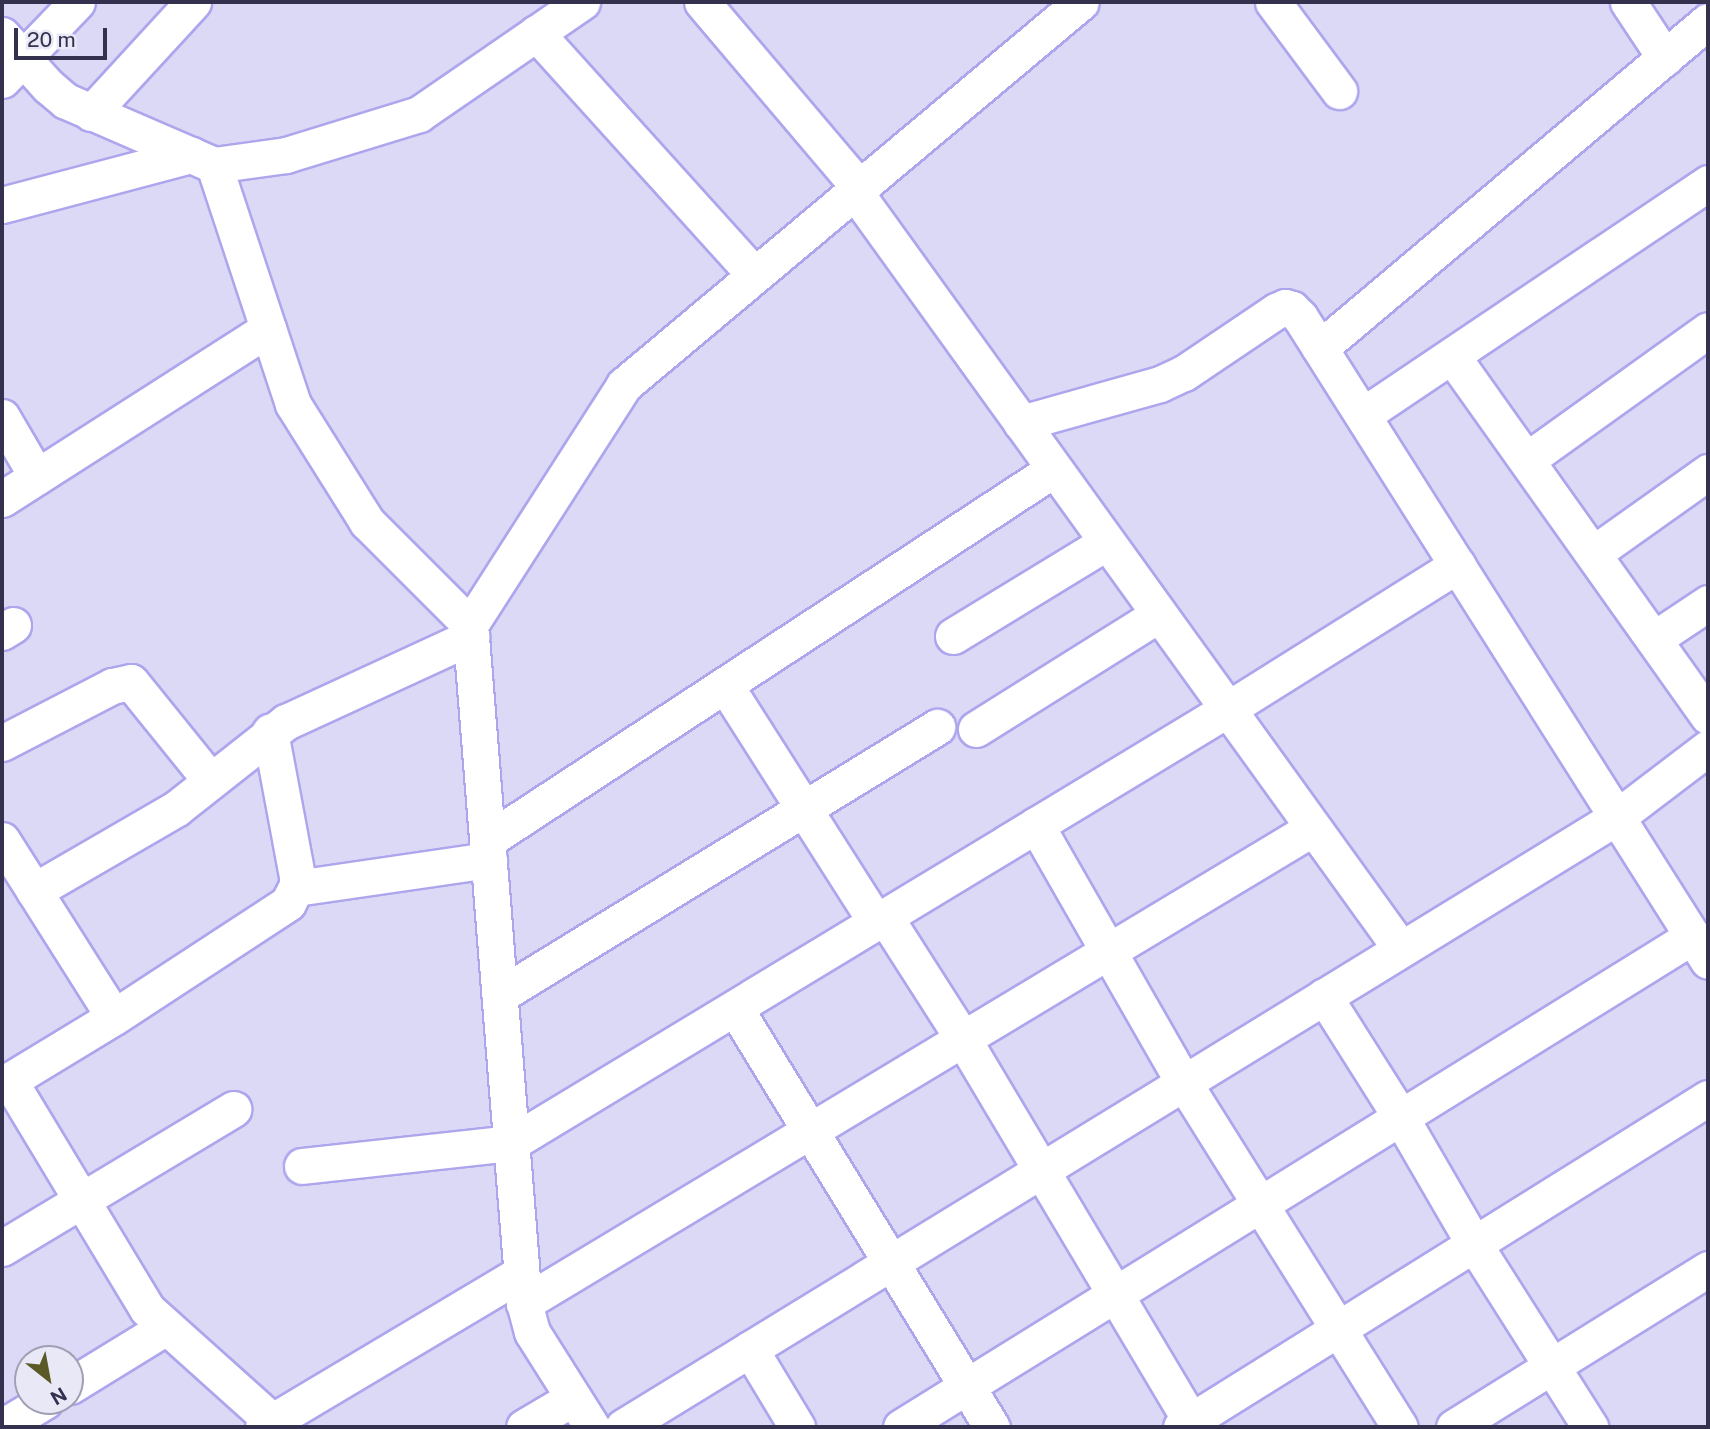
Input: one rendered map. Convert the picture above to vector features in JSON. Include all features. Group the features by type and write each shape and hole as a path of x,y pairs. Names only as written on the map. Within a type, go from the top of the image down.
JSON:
{"street":[{"path":"77,2 9,58 57,94 91,113 202,160 268,329 293,404 368,522 471,631 522,1288 532,1332 592,1427"},
{"path":"91,113 193,2"},
{"path":"2,205 202,160 286,155 419,114 582,2"},
{"path":"702,2 857,190 1021,423 1401,950"},
{"path":"34,891 177,808 270,732 471,631 624,385 1081,2"},
{"path":"1273,2 1339,90"},
{"path":"1628,2 1665,58"},
{"path":"536,33 755,275"},
{"path":"1320,348 1665,58 1703,38"},
{"path":"1363,415 1708,183"},
{"path":"901,1427 1698,931 1617,817 1300,317 1285,307 1171,379 1021,423"},
{"path":"2,499 268,329"},
{"path":"1528,459 1708,330"},
{"path":"1452,356 1528,459 1708,716"},
{"path":"2,417 37,477"},
{"path":"296,888 488,850 724,685 1054,469"},
{"path":"1594,553 1708,472"},
{"path":"953,636 1107,542"},
{"path":"302,1166 511,1143 1228,709 1458,565"},
{"path":"1654,639 1708,603"},
{"path":"976,729 1159,614"},
{"path":"2,743 112,686 131,682 211,781"},
{"path":"724,685 803,808 962,1039 1188,1425 1708,1098"},
{"path":"500,995 937,727"},
{"path":"270,732 297,876 296,888 282,908 6,1083 147,1309 268,1424 811,1130 1313,828"},
{"path":"623,1427 1617,817 1708,748"},
{"path":"1036,825 1184,1083 1400,1427"},
{"path":"2,840 114,1017"},
{"path":"1324,996 1401,1118 1474,1244 1590,1427"},
{"path":"735,1007 992,1427"},
{"path":"2,1248 233,1109"},
{"path":"1454,1427 1708,1269"},
{"path":"84,1377 166,1327"},
{"path":"750,1349 797,1427"},
{"path":"524,1427 573,1398"},
{"path":"2,1427 22,1415"}]}
